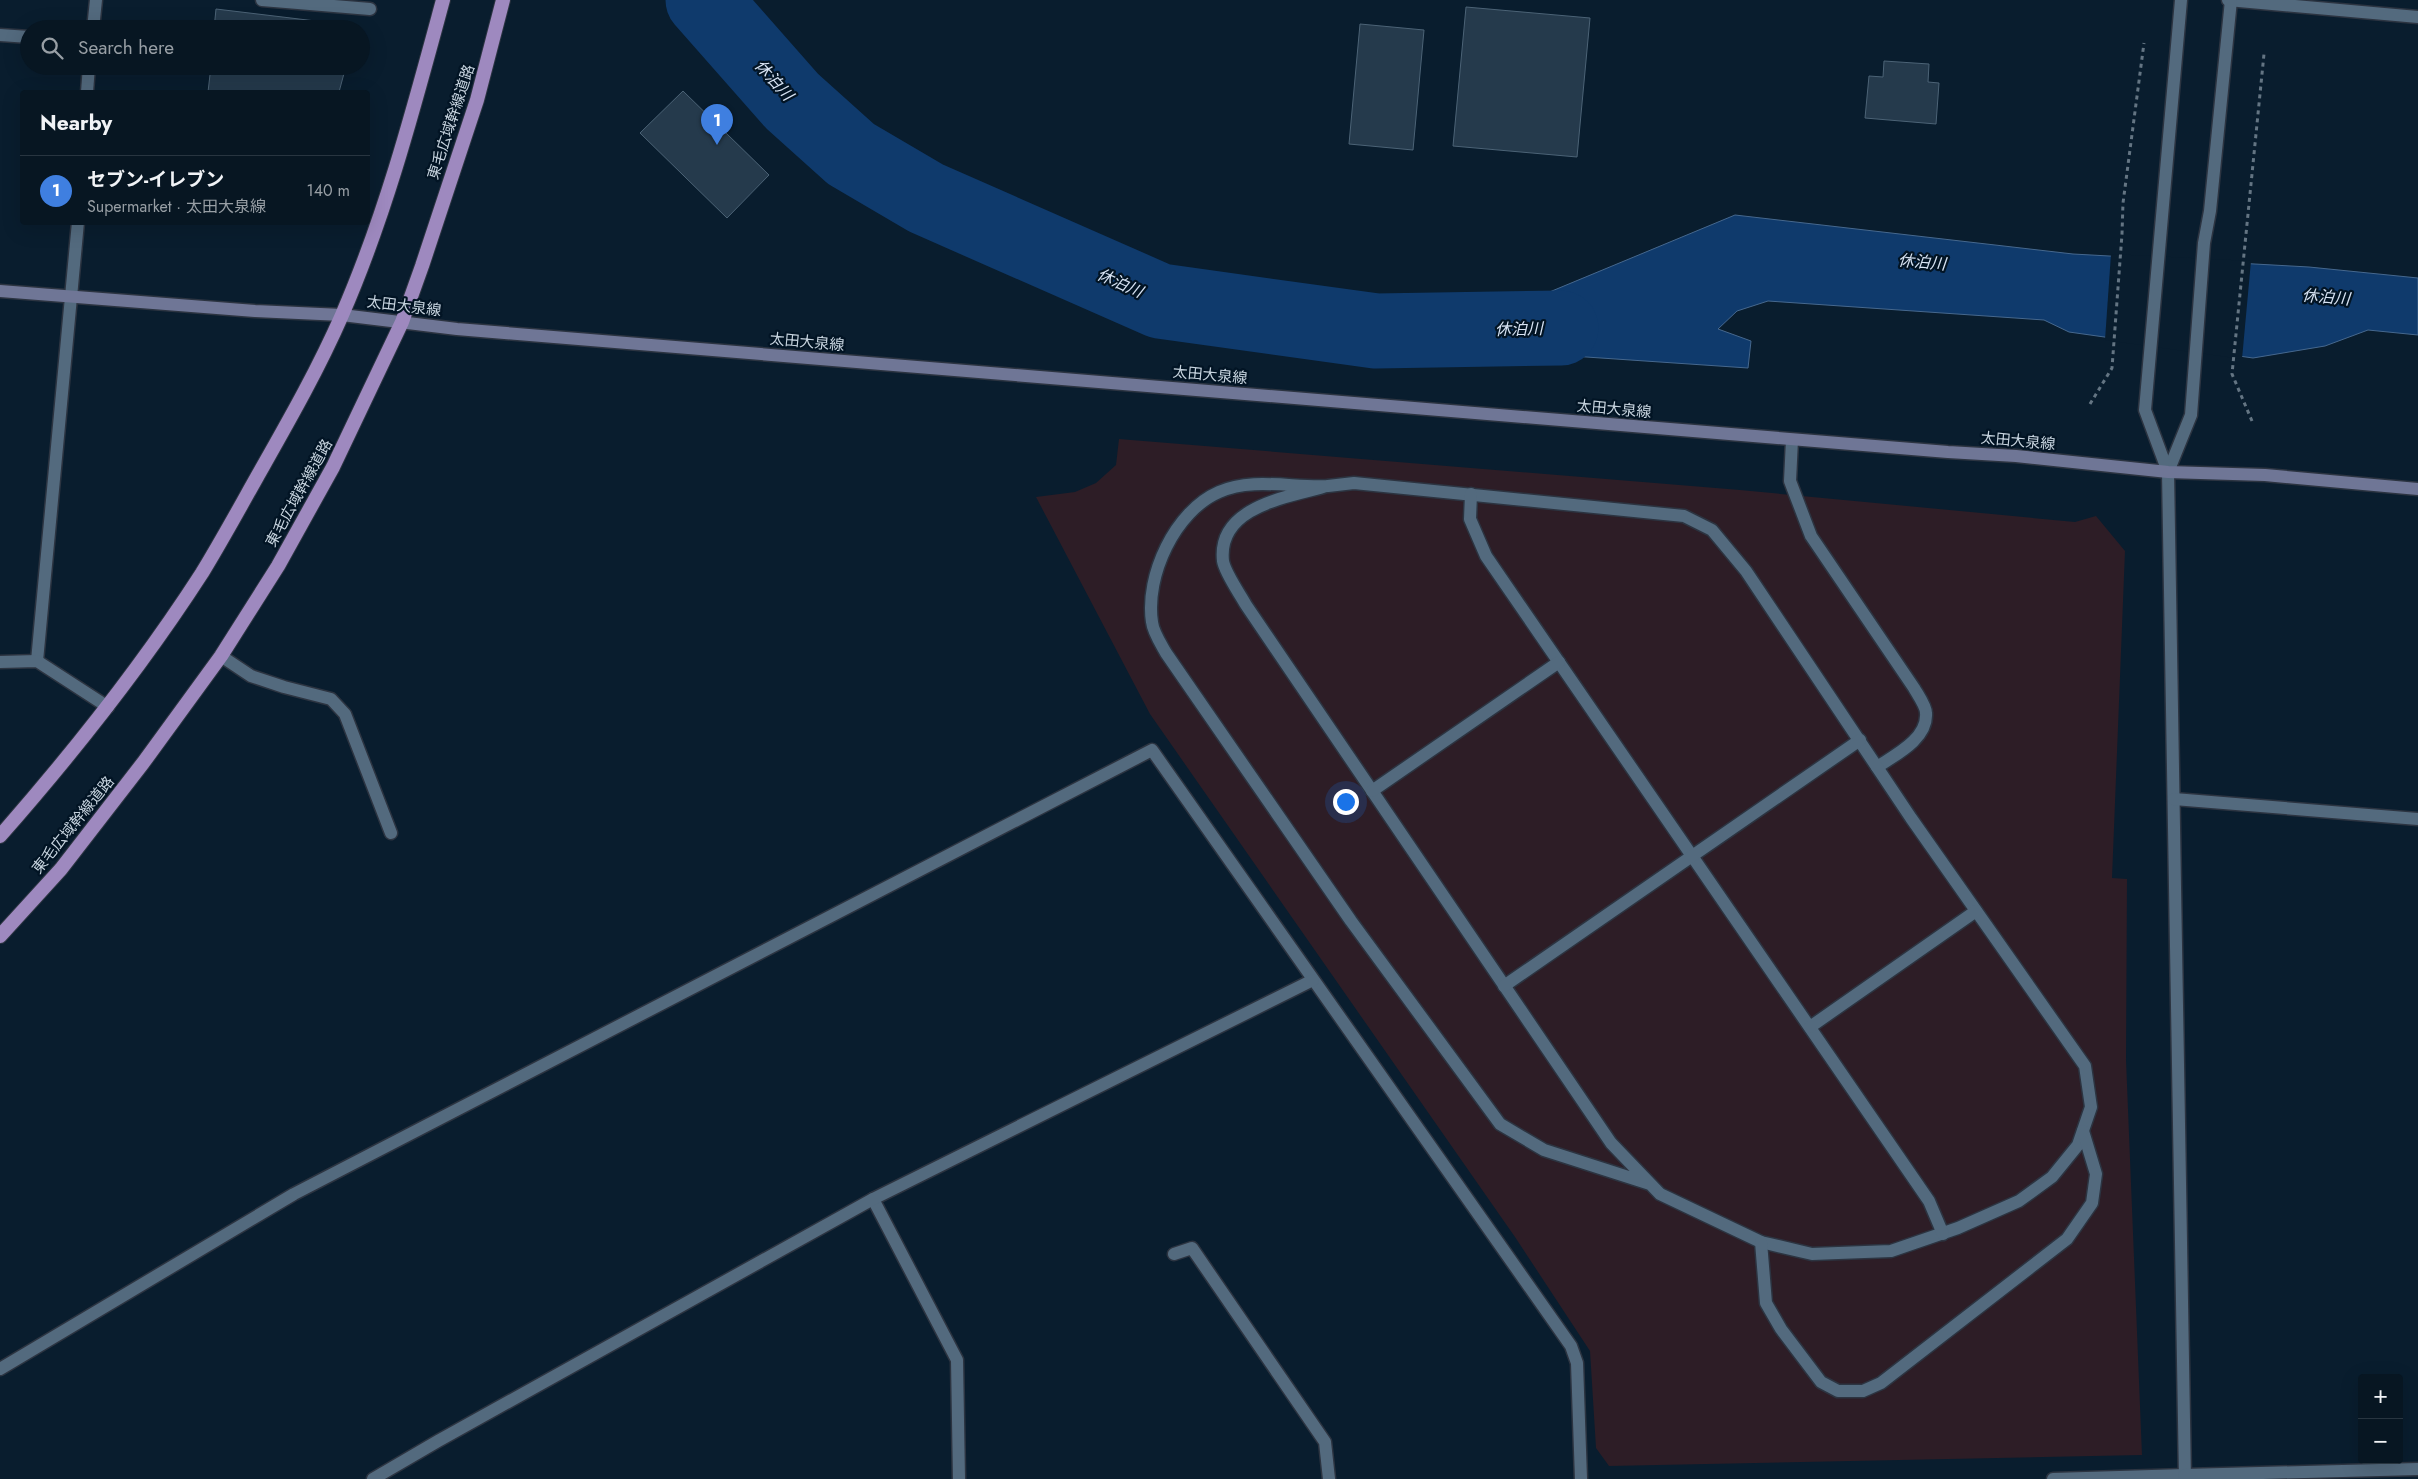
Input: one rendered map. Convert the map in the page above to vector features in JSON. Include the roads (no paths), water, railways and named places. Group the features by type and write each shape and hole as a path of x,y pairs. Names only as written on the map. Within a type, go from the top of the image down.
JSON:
{"highway":[{"path":"0,836 60,768 108,708 202,573 301,401 342,315 404,145 443,0"},
{"name":"東毛広域幹線道路","path":"0,936 62,869 144,763 221,656 278,566 334,467 402,322 477,100 503,0"}],"main road":[{"name":"太田大泉線","path":"0,291 255,311 342,315 457,329 1792,440 2016,456 2168,472 2265,476 2418,489"}],"street":[{"path":"94,20 96,0"},
{"path":"262,0 370,10"},
{"path":"2181,0 2145,410 2168,472 2185,1477"},
{"path":"2168,472 2190,415 2204,243 2210,211 2229,0 2418,17"},
{"path":"0,35 20,36"},
{"path":"87,90 88,75"},
{"path":"37,661 78,225"},
{"path":"1792,440 1790,482 1811,536 1914,688 1926,713 1922,731 1914,740 1877,767"},
{"path":"1327,486 1262,505 1237,520 1223,543 1224,563 1246,605 1611,1143 1660,1194 1761,1242 1812,1254 1892,1251 1943,1234 2019,1202 2052,1177 2078,1145 2091,1107 2085,1066 1877,767 1746,571 1712,530 1684,516 1354,483 1327,486 1254,484 1219,491 1200,504 1182,522 1165,547 1154,578 1152,623 1166,653 1351,921 1500,1124 1544,1150 1650,1184"},
{"path":"1471,494 1470,519 1486,556 1929,1201 1943,1234"},
{"path":"221,656 251,676 330,699 345,714 391,832"},
{"path":"0,662 37,661 108,708"},
{"path":"1372,791 1559,662"},
{"path":"1504,986 1860,740"},
{"path":"0,1369 294,1194 1152,750 1571,1346 1577,1363 1580,1479"},
{"path":"2174,799 2418,819"},
{"path":"1810,1027 1976,911"},
{"path":"373,1479 873,1199 1313,980"},
{"path":"1761,1242 1766,1303 1782,1329 1821,1382 1838,1391 1864,1391 1881,1383 2067,1239 2092,1203 2096,1174 2083,1132"},
{"path":"873,1199 957,1360 959,1479"},
{"path":"1174,1254 1192,1248 1325,1442 1329,1479"},
{"path":"2053,1479 2185,1477 2418,1469"}],"water":[{"path":"1735,215 2073,254 2309,267 2418,278 2418,335 2368,330 2325,346 2253,358 2069,332 2044,320 1768,301 1737,311 1718,329 1751,341 1748,368 1483,350 1458,330"}],"waterway":[{"name":"休泊川","path":"703,0 792,101 851,154 926,198 1160,301 1376,331 1561,328"}],"place":[{"name":"セブン-イレブン","path":"717,145"}]}
